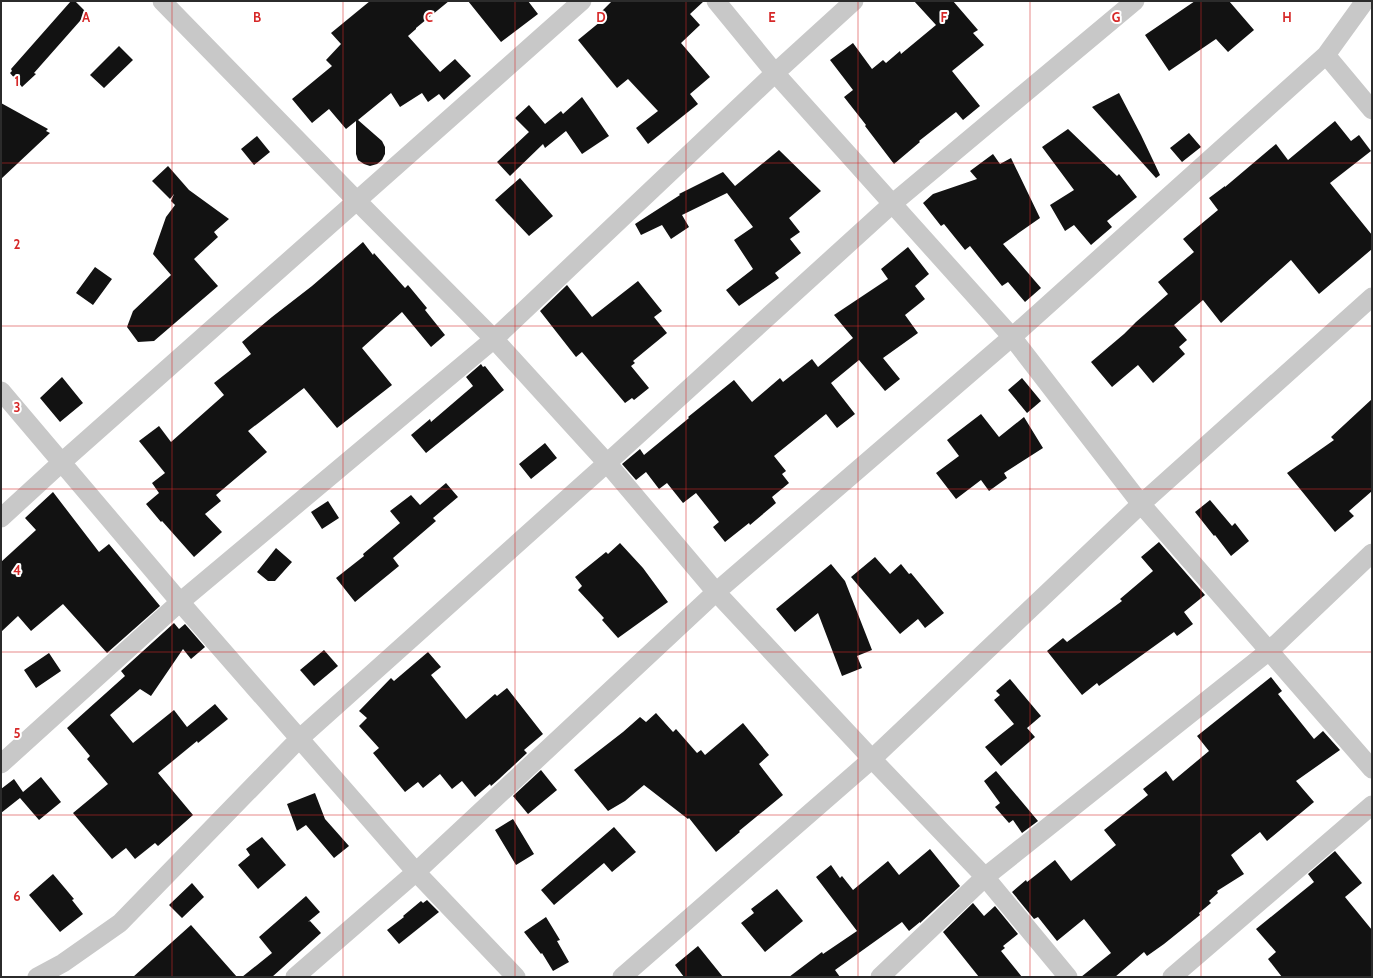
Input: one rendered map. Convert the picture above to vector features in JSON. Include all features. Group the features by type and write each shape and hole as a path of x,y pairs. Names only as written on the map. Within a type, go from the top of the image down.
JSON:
{"street":[{"path":"162,1 494,339 607,463 716,592 985,877 1068,977"},
{"path":"1,518 62,462 582,1"},
{"path":"716,1 775,73 1012,337 1141,504 1372,769"},
{"path":"1,764 180,602 494,339 775,73 854,1"},
{"path":"37,977 63,963 120,923 299,739 607,463 892,204 1135,1"},
{"path":"295,977 416,872 716,592 1012,337 1326,55 1365,1"},
{"path":"1326,55 1372,110"},
{"path":"622,977 872,759 1141,504 1372,297"},
{"path":"1,391 180,602 299,739 416,872 516,977"},
{"path":"880,977 985,877 1269,651 1372,553"},
{"path":"1172,977 1372,805"}],"building":[{"path":"71,1 75,1 87,13 34,73 36,74 22,87 10,73 12,71 11,69"},
{"path":"370,1 449,1 408,36 440,72 455,59 471,76 444,100 439,94 428,102 422,93 400,107 391,93 358,120 382,141 385,147 385,154 382,160 377,164 370,166 358,160 356,154 356,121 346,129 329,109 312,123 292,99 332,66 326,60 341,44 331,33"},
{"path":"468,1 528,1 538,14 501,42"},
{"path":"612,1 704,1 690,14 700,25 681,43 710,77 690,94 698,104 648,144 636,128 658,111 628,79 617,88 578,40 606,17 601,12"},
{"path":"914,1 953,1 978,30 973,33 984,45 952,71 980,106 963,120 956,112 919,141 920,142 894,164 844,97 853,90 830,60 853,43 872,69 883,60 886,63 900,51 901,54 936,25"},
{"path":"1195,1 1229,1 1254,30 1228,52 1216,39 1169,71 1145,35"},
{"path":"119,46 133,60 104,88 90,75"},
{"path":"1119,93 1160,175 1156,178 1092,107"},
{"path":"582,97 609,136 582,154 566,131 545,148 543,144 510,176 497,162 529,132 515,118 529,105 545,124 561,111 563,114"},
{"path":"1,103 48,129 46,131 50,133 1,179"},
{"path":"1335,121 1351,141 1359,135 1371,151 1330,183 1372,235 1372,249 1319,294 1291,260 1221,323 1203,300 1174,325 1187,340 1179,347 1185,354 1153,383 1138,365 1112,387 1091,362 1168,294 1158,282 1194,252 1183,239 1218,210 1209,198 1225,187 1276,144 1288,160"},
{"path":"1068,129 1117,176 1119,174 1137,197 1107,221 1112,227 1091,245 1074,225 1065,231 1050,205 1074,190 1042,147"},
{"path":"1189,133 1201,147 1182,162 1170,148"},
{"path":"257,136 270,152 254,165 241,149"},
{"path":"779,150 821,191 789,218 800,232 790,239 801,253 775,273 779,278 739,306 726,290 753,269 734,240 753,227 727,193 682,215 689,227 671,239 662,225 641,235 635,224 680,195 679,194 723,172 735,186"},
{"path":"993,154 1000,164 1011,158 1040,218 1003,244 1041,288 1025,302 1008,282 1002,286 970,246 965,250 944,224 941,226 923,203 933,194 977,179 970,171"},
{"path":"168,166 189,190 229,219 214,232 218,237 194,259 218,286 154,341 138,342 127,327 133,311 171,275 153,254 166,217 175,205 171,201 174,194 170,199 152,181"},
{"path":"520,178 553,216 529,236 495,200"},
{"path":"363,242 373,255 374,253 405,288 408,285 427,308 425,310 445,335 431,347 402,312 362,348 392,385 337,428 304,388 248,431 267,452 216,495 221,501 205,514 222,532 194,557 146,504 159,493 152,483 165,473 139,441 159,426 171,442 224,395 214,383 251,354 242,342 312,286"},
{"path":"908,247 929,274 915,286 925,299 905,315 918,333 883,358 900,379 885,391 859,360 831,383 855,414 837,428 826,414 774,456 786,471 782,474 789,483 772,497 776,503 750,525 749,523 725,542 713,527 719,522 696,493 683,503 667,483 659,489 646,472 636,480 622,464 640,449 644,455 734,380 752,402 780,378 783,382 812,359 818,367 853,338 834,315 888,279 881,269"},
{"path":"95,267 112,279 93,305 76,293"},
{"path":"638,281 662,311 654,317 667,333 633,361 635,363 631,366 649,388 634,400 632,398 625,403 582,352 576,357 540,311 567,285 592,317"},
{"path":"481,364 483,367 485,366 504,390 426,453 411,435 430,419 431,422 473,386 466,377"},
{"path":"62,377 83,403 60,422 40,398"},
{"path":"1022,378 1041,401 1027,413 1008,390"},
{"path":"1372,399 1372,491 1349,511 1354,516 1335,532 1287,473 1334,440 1331,437"},
{"path":"981,414 999,437 1024,417 1043,448 1004,473 1007,478 989,491 981,480 956,499 936,473 959,456 947,440"},
{"path":"545,443 557,458 531,479 519,464"},
{"path":"446,483 458,497 433,518 436,521 393,558 399,566 355,602 336,578 364,556 363,554 400,523 390,511 411,495 420,505"},
{"path":"53,492 99,552 109,544 160,606 107,653 63,604 31,631 18,616 1,632 1,562 36,530 25,518"},
{"path":"1210,500 1232,526 1235,523 1249,541 1231,556 1195,512"},
{"path":"328,501 339,518 322,529 311,512"},
{"path":"1159,542 1205,595 1184,612 1193,624 1177,636 1174,632 1099,686 1097,683 1082,695 1047,651 1063,638 1067,642 1122,601 1120,599 1153,571 1141,557"},
{"path":"620,543 643,568 668,602 618,638 602,620 604,618 578,590 582,586 575,577 606,552 608,554"},
{"path":"276,548 292,562 275,581 268,581 257,572"},
{"path":"875,557 890,574 901,564 909,574 911,573 944,613 925,628 918,619 900,634 851,577"},
{"path":"831,564 845,581 872,650 857,656 862,668 842,676 818,613 795,632 776,609"},
{"path":"174,623 179,629 185,624 205,647 191,659 183,649 151,696 140,689 110,715 133,743 174,710 187,727 215,704 228,719 198,743 197,741 158,773 193,815 158,846 155,843 135,859 126,848 112,859 73,813 108,784 87,759 90,756 67,728 125,676 121,671"},
{"path":"324,650 338,666 314,686 300,670"},
{"path":"428,652 441,667 431,675 466,719 495,694 497,696 507,688 543,734 524,750 527,753 499,779 491,786 490,784 475,797 462,781 452,789 440,774 423,788 418,782 405,792 373,753 379,748 359,726 367,718 359,711 391,678 394,681"},
{"path":"49,653 61,671 36,688 24,670"},
{"path":"1271,677 1282,691 1278,694 1314,739 1323,731 1340,750 1296,781 1314,802 1267,841 1260,832 1231,855 1244,874 1217,891 1218,893 1209,901 1211,903 1199,913 1200,915 1164,944 1147,956 1144,952 1115,977 1081,977 1111,953 1084,919 1057,941 1038,917 1034,919 1012,892 1026,880 1027,882 1055,860 1071,881 1116,845 1104,830 1148,795 1143,789 1166,771 1173,781 1209,751 1197,736"},
{"path":"1010,679 1041,716 1027,728 1035,737 1001,766 985,747 1014,724 994,700 1000,695 996,691"},
{"path":"656,713 673,732 676,729 697,753 701,750 705,755 743,723 769,755 759,764 783,795 716,852 689,818 688,819 644,785 625,801 608,811 574,770 640,717 646,722"},
{"path":"541,770 557,790 528,814 513,796"},
{"path":"996,771 1038,821 1022,833 1013,820 1009,823 995,807 1000,803 984,781"},
{"path":"41,777 61,802 39,820 20,798 1,813 1,789 14,779 23,792"},
{"path":"315,793 325,819 349,846 334,858 306,825 297,831 287,804"},
{"path":"513,819 534,854 516,865 495,830"},
{"path":"614,827 636,852 612,872 604,863 554,905 541,890"},
{"path":"262,837 286,865 258,889 238,865 250,855 246,849"},
{"path":"930,849 960,886 920,923 909,931 902,922 835,970 840,977 789,977 822,952 823,954 857,931 816,877 831,865 840,878 842,876 853,890 888,861 899,875"},
{"path":"1335,851 1362,883 1345,897 1372,930 1372,977 1282,977 1268,959 1276,952 1256,929 1314,882 1308,874"},
{"path":"53,874 74,899 72,900 83,914 60,932 29,895"},
{"path":"192,883 204,897 182,918 169,905"},
{"path":"777,889 803,921 765,952 741,923 754,913 751,909"},
{"path":"306,896 320,912 308,922 310,921 321,933 272,977 242,977 272,953 259,937"},
{"path":"427,900 439,912 399,944 387,930 421,901 423,903"},
{"path":"973,903 984,916 995,906 1018,934 1003,946 1005,948 1001,951 1022,977 979,977 943,932"},
{"path":"546,917 560,940 557,941 569,962 553,971 542,953 541,954 524,932"},
{"path":"191,925 237,977 133,977"},
{"path":"698,946 723,977 684,977 675,965"}]}
